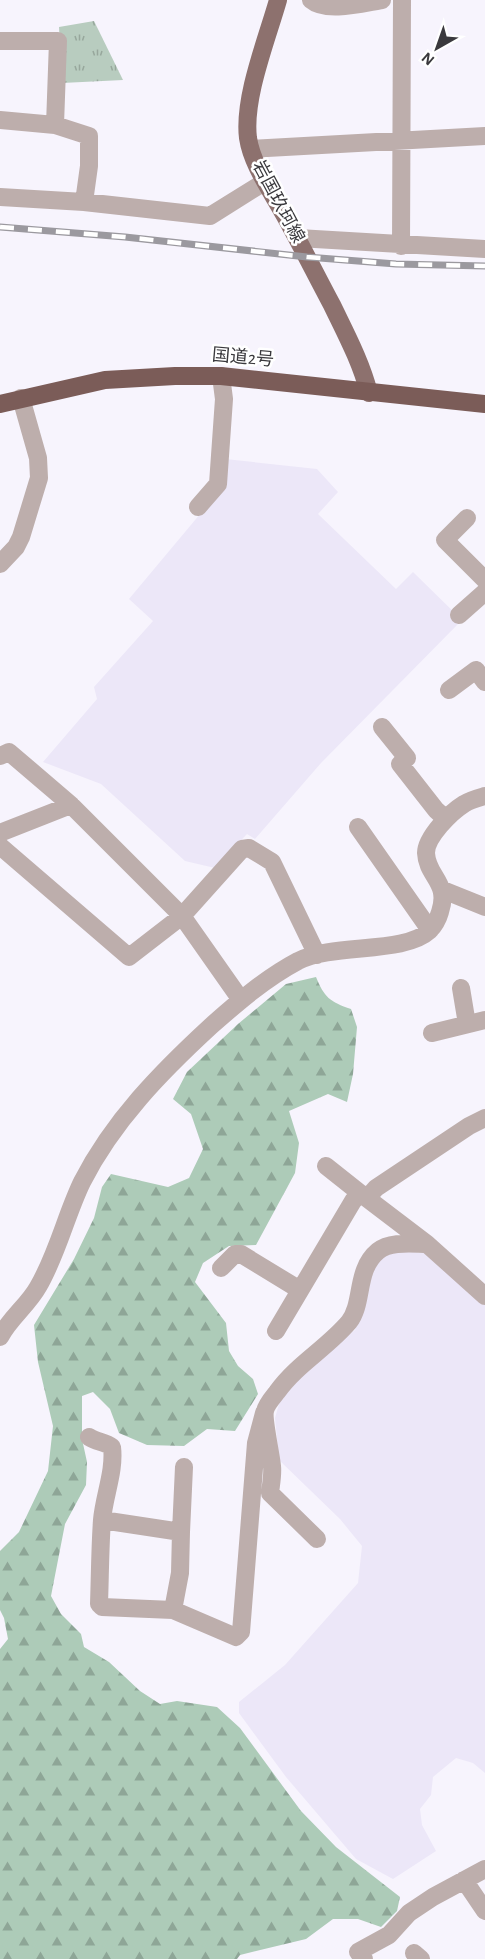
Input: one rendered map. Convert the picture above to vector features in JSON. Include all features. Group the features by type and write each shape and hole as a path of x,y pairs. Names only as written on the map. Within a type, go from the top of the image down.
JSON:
{"highway":[{"name":"国道2号","path":"0,404 105,380 221,376 485,404"}],"main road":[{"name":"岩国玖珂線","path":"278,0 248,113 251,149 353,347 365,375 369,393"}],"street":[{"path":"311,0 322,7 330,7 382,0"},
{"path":"401,246 402,0"},
{"path":"0,41 58,41 55,125"},
{"path":"0,120 55,125 89,136 84,202"},
{"path":"251,149 485,136"},
{"path":"0,197 84,202 210,216 266,182"},
{"path":"298,238 401,246 485,249"},
{"path":"198,507 218,484 224,399 221,376"},
{"path":"0,564 16,547 21,537 39,478 38,458 21,398"},
{"path":"467,518 445,540 485,580"},
{"path":"459,615 485,592"},
{"path":"449,690 476,670 485,682"},
{"path":"382,727 407,758 400,764 436,810 446,819"},
{"path":"0,756 9,752 71,805 182,916 241,1000"},
{"path":"0,1337 39,1286 81,1184 99,1151 123,1117 158,1077 241,1000 299,961 337,950 405,943 419,939 430,930 439,918 444,902 442,890 426,852 430,838 446,819 465,803 485,796"},
{"path":"0,833 71,805"},
{"path":"358,827 430,930"},
{"path":"0,846 129,957 182,916 242,849 249,848 272,862 317,955"},
{"path":"442,890 485,907"},
{"path":"432,1033 476,1022 460,988"},
{"path":"276,1331 353,1201 469,1125 485,1118"},
{"path":"326,1166 427,1244 485,1296"},
{"path":"89,1437 112,1447 114,1462 106,1488 102,1520 99,1604 102,1607 173,1610 236,1637 241,1632 256,1443 264,1413 278,1390 296,1368 336,1336 351,1320 369,1260 379,1250 389,1245 427,1244"},
{"path":"221,1268 235,1254 241,1254 300,1290"},
{"path":"264,1413 272,1469 270,1493 317,1539"},
{"path":"173,1610 180,1573 184,1467"},
{"path":"102,1520 181,1532"},
{"path":"355,1957 389,1935 409,1913 485,1869"},
{"path":"464,1880 485,1911"}],"shaded area":[{"path":"225,459 317,469 338,492 318,514 396,589 413,572 462,620 321,763 255,839 247,834 215,868 185,861 101,784 43,762 97,699 94,687 153,621 129,599 221,489"},
{"path":"396,1250 424,1253 485,1304 485,1773 473,1763 456,1758 433,1777 431,1795 420,1809 422,1825 436,1851 393,1879 356,1859 286,1777 239,1713 239,1702 285,1665 358,1583 362,1546 340,1519 279,1460 275,1418 281,1397 299,1372 355,1330 373,1267 384,1254"}],"green space":[{"path":"94,21 123,80 62,83 59,27"},
{"path":"316,977 329,998 351,1009 357,1027 353,1074 347,1102 328,1094 289,1111 299,1143 295,1173 256,1245 229,1246 203,1263 195,1282 226,1323 229,1351 238,1366 253,1379 258,1394 235,1431 207,1429 184,1446 147,1445 119,1433 110,1409 93,1392 82,1396 82,1439 87,1462 86,1485 65,1524 51,1596 61,1614 81,1634 84,1647 109,1662 140,1691 160,1704 177,1701 217,1707 240,1728 301,1811 336,1847 400,1897 397,1911 381,1927 358,1919 333,1919 306,1939 240,1955 237,1959 0,1959 0,1649 8,1639 0,1610 0,1551 19,1532 48,1471 53,1426 38,1362 34,1325 74,1259 94,1218 102,1187 111,1174 168,1187 189,1178 203,1149 191,1114 173,1099 187,1072 238,1024 286,984"}],"railway":[{"path":"0,227 125,237 307,257 396,264 485,266"}]}
